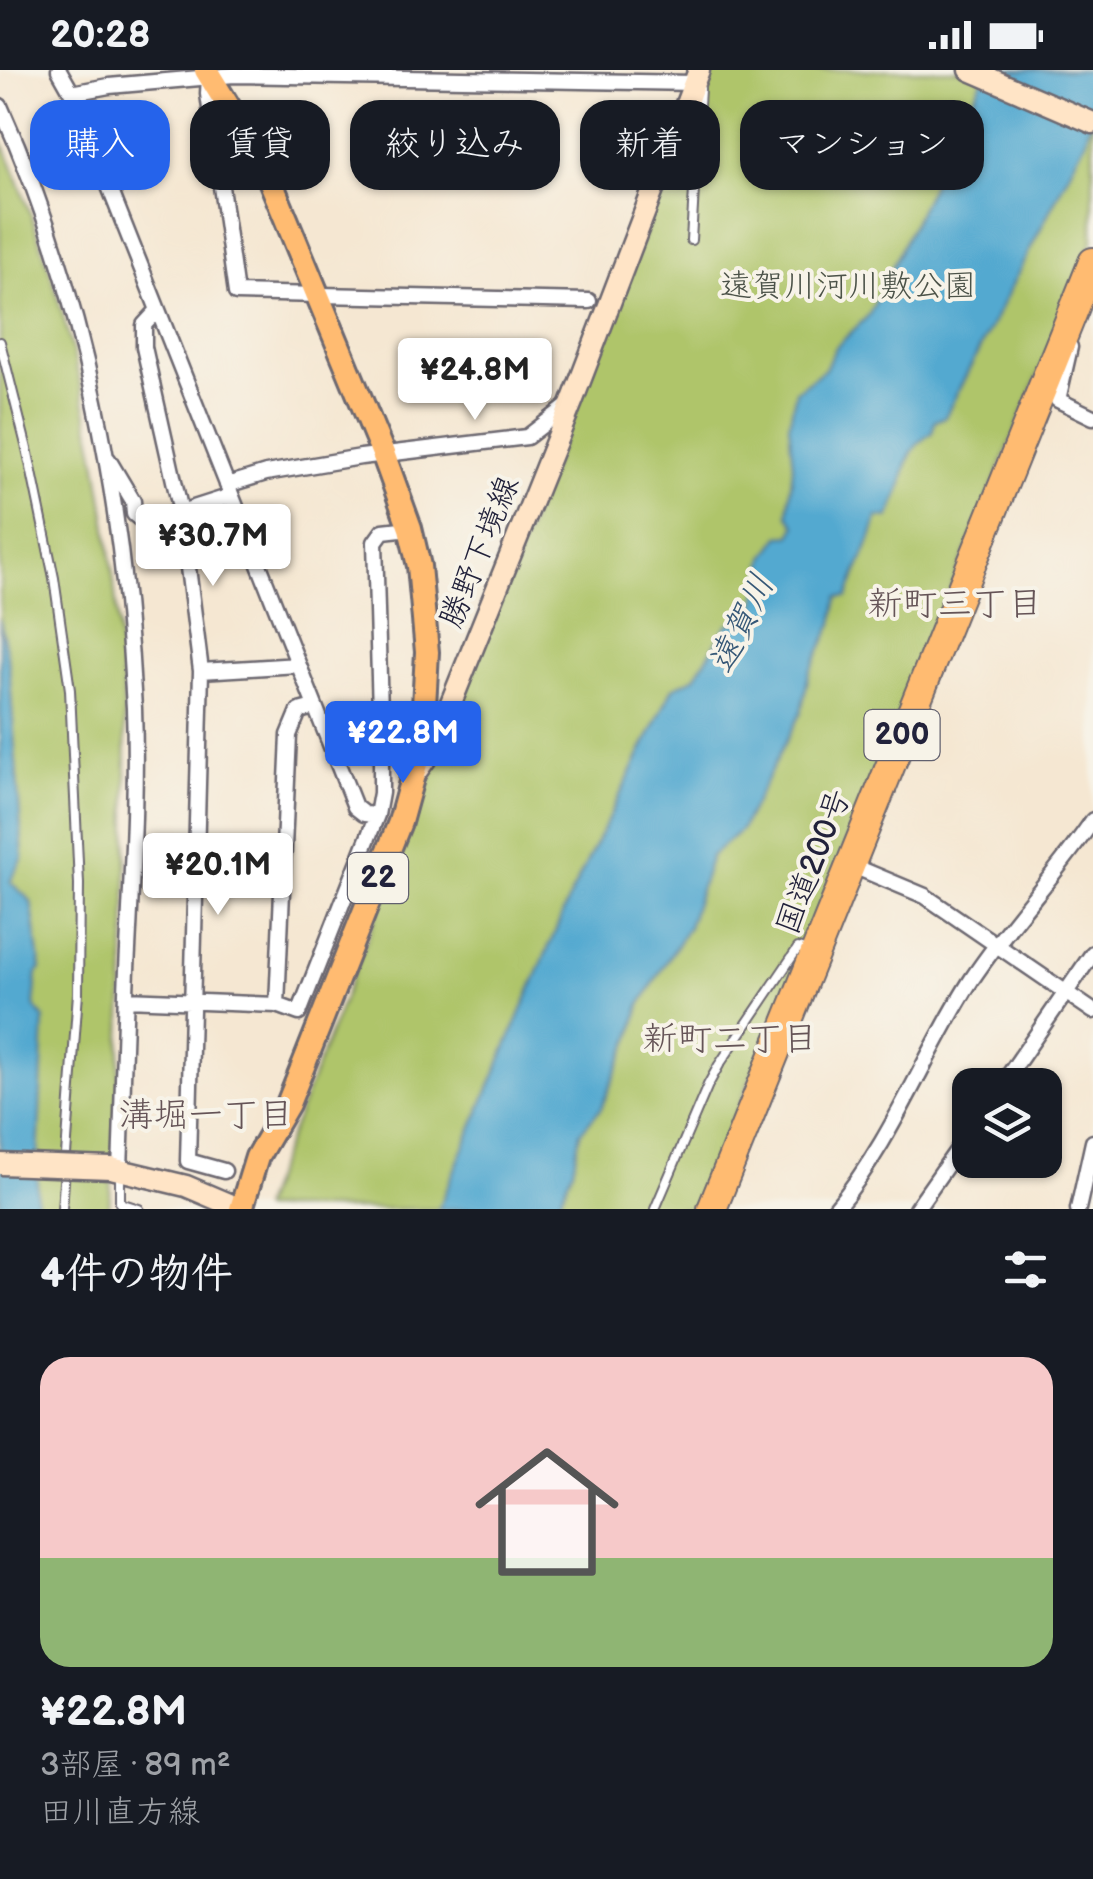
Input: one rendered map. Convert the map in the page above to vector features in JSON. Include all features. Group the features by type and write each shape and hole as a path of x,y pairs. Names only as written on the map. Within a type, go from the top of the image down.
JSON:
{"highway":[{"name":"国道200号","path":"712,1209 1093,262"}],"main road":[{"path":"970,70 1093,124"},
{"name":"22","path":"208,73 263,164 384,456 410,528 418,566 426,652 425,706 416,772 400,822 294,1088 257,1157 240,1209"},
{"name":"勝野下境線","path":"416,772 432,750 698,74"},
{"path":"0,1164 116,1169 186,1186 240,1209"}],"street":[{"path":"58,70 72,93 355,807 364,814 377,815"},
{"path":"72,93 208,73 698,74"},
{"path":"208,73 236,292 590,301"},
{"path":"0,106 20,152 66,290 103,451 126,603 134,709 135,835 116,1169"},
{"path":"157,311 144,325 144,348 181,512 201,671 188,1161 224,1171"},
{"path":"1064,334 1070,344 1058,400 1093,418"},
{"path":"103,451 140,519 181,512 266,473 527,437 572,402"},
{"path":"126,999 278,1005 299,1012 377,815 381,746 375,542 383,531 410,528"},
{"path":"201,671 298,665"},
{"path":"278,1005 289,735 299,711 314,706"},
{"path":"835,1209 868,1164 972,979 1066,861 1093,820"},
{"path":"851,865 925,896 1064,994 1093,1010"},
{"path":"1014,1068 1093,953"},
{"path":"1078,1209 1093,1142"},
{"path":"916,1209 952,1158"}],"lane":[{"path":"690,240 698,74"},
{"path":"0,342 50,560 70,690 79,884 78,993 62,1209"},
{"path":"655,1209 708,1085 798,948 816,954"},
{"path":"116,1169 120,1203 139,1209"}],"green space":[{"name":"遠賀川河川敷公園","path":"708,70 1093,70 1093,240 697,1209 261,1209 661,190 720,190 720,100 696,100"},
{"path":"0,136 48,266 84,398 107,531 121,665 127,799 125,935 109,1209 0,1209"}],"water":[{"name":"遠賀川","path":"987,70 1093,70 1093,110 1086,139 945,417 935,421 932,433 912,452 889,518 877,517 848,597 838,597 833,624 809,673 801,712 741,830 711,856 688,927 640,1005 632,1035 601,1108 580,1133 573,1169 556,1209 438,1209 571,894 673,688 695,677 728,624 743,621 754,613 765,557 780,536 791,535 796,526 788,514 793,466 789,425 796,391 825,369 836,347 869,315 929,190 984,190 984,100 973,100"},
{"path":"0,620 9,665 23,858 10,882 31,901 41,969 37,973 34,1005 44,1019 36,1209 0,1209"}],"district":[{"name":"新町三丁目","path":"955,604"},
{"name":"新町二丁目","path":"730,1039"},
{"name":"溝堀一丁目","path":"206,1115"}]}
